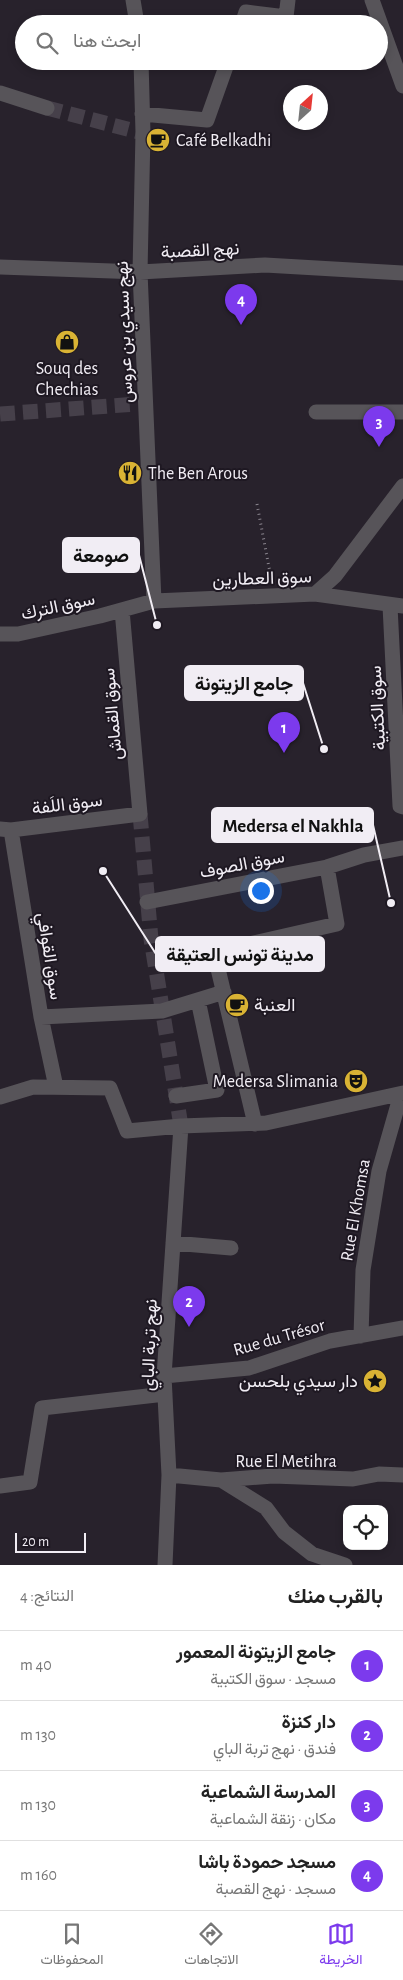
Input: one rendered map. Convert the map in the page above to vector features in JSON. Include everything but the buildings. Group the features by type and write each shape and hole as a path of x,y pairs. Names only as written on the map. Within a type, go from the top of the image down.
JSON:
{"street":[{"path":"132,0 135,15"},
{"path":"286,15 288,0"},
{"path":"374,1 379,15"},
{"path":"245,15 246,12 270,15"},
{"path":"388,42 403,86"},
{"name":"نهج سيدي بن عروس","path":"141,70 141,404 154,601"},
{"path":"142,114 207,120 225,70"},
{"path":"0,93 47,108"},
{"name":"نهج القصبة","path":"0,267 140,272 265,265 403,273"},
{"path":"316,412 403,412"},
{"path":"316,594 335,576 403,486"},
{"name":"سوق العطارين","path":"122,610 154,601 316,594 397,606"},
{"name":"سوق الكتبية","path":"397,606 400,806 403,806"},
{"name":"سوق الترك","path":"0,634 18,634 122,610"},
{"name":"سوق القماش","path":"122,610 140,814"},
{"name":"سوق اللَفة","path":"5,830 140,814"},
{"name":"سوق القوافي","path":"5,830 56,1087"},
{"name":"سوق الصوف","path":"147,902 327,867 364,855 403,848"},
{"path":"255,1124 214,952 337,924 327,867"},
{"path":"41,1017 162,1011 224,992"},
{"path":"176,1096 217,1090 198,1000"},
{"path":"0,1097 33,1087 110,1088 127,1131 181,1126 255,1124 402,1094"},
{"name":"Rue El Khomsa","path":"361,1336 362,1270 378,1171 402,1094"},
{"name":"نهج تربة الباي","path":"165,1565 169,1475 164,1376 181,1126"},
{"path":"173,1243 231,1248"},
{"name":"Rue du Trésor","path":"164,1376 249,1368 330,1341 403,1328"},
{"path":"0,1486 30,1482 42,1408 165,1394"},
{"name":"Rue El Metihra","path":"169,1475 220,1480 273,1476 353,1479 379,1474 403,1475"},
{"path":"220,1480 266,1508 284,1532 312,1554 345,1565"}],"path":[{"path":"257,504 274,596"}],"tunnel":[{"path":"47,108 143,133"},
{"path":"0,414 137,404"},
{"path":"140,814 151,939 181,1126"}],"place":[{"name":"Café Belkadhi","path":"158,140"},
{"name":"مسجد حمودة باشا","path":"241,325"},
{"name":"Souq des Chechias","path":"67,342"},
{"name":"المدرسة الشماعية","path":"379,447"},
{"name":"The Ben Arous","path":"130,473"},
{"name":"صومعة","path":"157,625"},
{"name":"جامع الزيتونة","path":"324,749"},
{"name":"جامع الزيتونة المعمور","path":"284,753"},
{"name":"مدينة تونس العتيقة","path":"103,871"},
{"name":"Medersa el Nakhla","path":"391,903"},
{"name":"العنبة","path":"237,1005"},
{"name":"Medersa Slimania","path":"356,1081"},
{"name":"دار كنزة","path":"189,1327"},
{"name":"دار سيدي بلحسن","path":"375,1381"}]}
